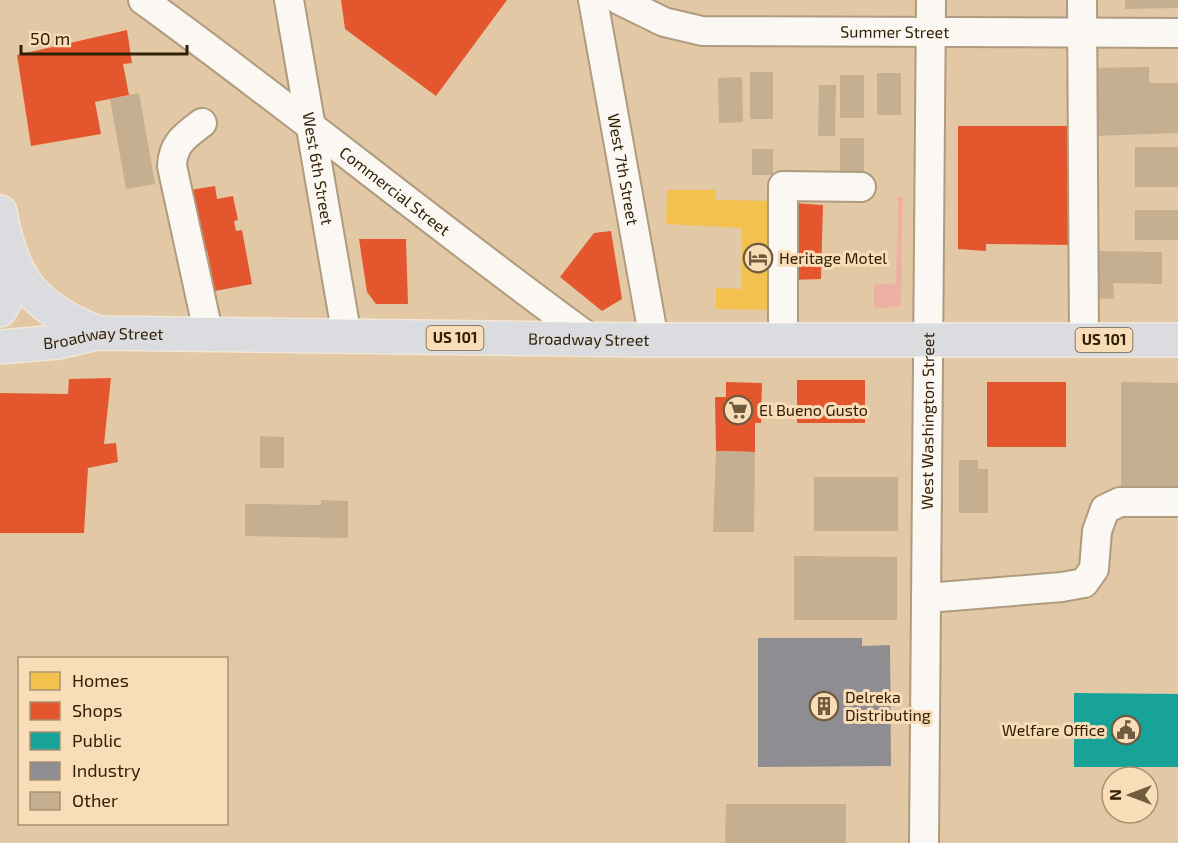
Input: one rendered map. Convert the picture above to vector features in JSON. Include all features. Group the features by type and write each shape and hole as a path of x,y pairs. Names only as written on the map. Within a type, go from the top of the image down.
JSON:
{"highway":[{"name":"US 101","path":"0,212 8,249 21,280 31,293 62,317 98,333"},
{"path":"0,310 9,295 12,278 8,249"},
{"name":"Broadway Street","path":"0,347 58,342 98,333 654,340 1178,340"}],"street":[{"name":"Commercial Street","path":"143,0 272,98 311,124 445,232 591,339"},
{"name":"West 6th Street","path":"289,0 347,337"},
{"name":"West 7th Street","path":"593,0 654,340"},
{"name":"Summer Street","path":"619,0 664,22 702,31 1178,33"},
{"name":"West Washington Street","path":"924,843 931,0"},
{"path":"1082,0 1084,340"},
{"path":"202,123 178,141 173,152 171,166 208,336"},
{"path":"783,340 783,186 861,187"},
{"path":"927,598 1062,587 1084,582 1094,569 1097,531 1105,509 1120,502 1178,502"}],"shaded area":[{"path":"898,197 903,197 901,306 874,309 874,285 896,283"}],"building: Homes":[{"name":"Heritage Motel","path":"667,190 715,190 716,200 775,201 773,310 716,309 716,288 742,289 742,228 666,224"}],"building: Shops":[{"path":"341,0 507,0 436,96 345,29"},
{"path":"127,30 132,63 123,64 129,95 95,102 101,134 31,146 17,55"},
{"path":"958,126 1074,126 1074,245 986,244 986,251 958,249"},
{"path":"215,186 217,199 233,196 238,220 234,221 236,231 242,230 252,284 215,291 207,250 202,251 190,190"},
{"path":"793,203 823,205 821,279 791,280"},
{"path":"611,231 622,299 602,311 560,277 594,233"},
{"path":"359,239 406,239 408,304 376,304 367,292"},
{"path":"111,378 104,444 116,443 118,462 88,468 84,533 0,533 0,393 68,394 69,379"},
{"path":"797,380 865,380 865,423 797,423"},
{"name":"El Bueno Gusto","path":"726,382 762,383 761,423 755,423 755,452 716,451 715,397 726,397"},
{"path":"987,382 1066,382 1066,447 987,447"}],"building: Public":[{"name":"Welfare Office","path":"1074,693 1178,694 1178,767 1100,765 1100,767 1074,767"}],"building: Industry":[{"name":"Delreka Distributing","path":"758,638 862,638 862,646 890,645 891,766 758,767"}],"building: Other":[{"path":"1125,0 1178,0 1178,8 1125,9"},
{"path":"1149,67 1149,83 1178,83 1178,133 1094,136 1093,68"},
{"path":"750,72 773,72 773,119 750,119"},
{"path":"877,73 901,73 901,115 877,115"},
{"path":"840,75 864,75 864,118 840,118"},
{"path":"742,77 743,122 719,123 718,78"},
{"path":"819,85 836,85 835,136 818,136"},
{"path":"139,93 155,184 126,189 110,99"},
{"path":"840,138 864,138 864,174 840,174"},
{"path":"1135,147 1178,147 1178,187 1135,187"},
{"path":"752,149 773,149 773,175 752,175"},
{"path":"1135,210 1178,210 1178,240 1135,240"},
{"path":"1091,251 1162,252 1162,284 1113,283 1114,299 1092,298"},
{"path":"1121,382 1178,383 1178,488 1121,487"},
{"path":"260,436 284,437 284,468 260,468"},
{"path":"716,451 755,452 754,532 713,532"},
{"path":"959,460 978,460 978,469 988,469 988,513 959,513"},
{"path":"814,477 898,477 898,531 814,531"},
{"path":"321,500 348,501 348,538 245,536 245,504 321,505"},
{"path":"794,556 897,557 897,620 794,620"},
{"path":"726,804 846,804 846,843 725,843"}],"place":[{"name":"Heritage Motel","path":"758,258"},
{"name":"El Bueno Gusto","path":"738,410"},
{"name":"Delreka Distributing","path":"824,706"},
{"name":"Welfare Office","path":"1126,730"}]}
